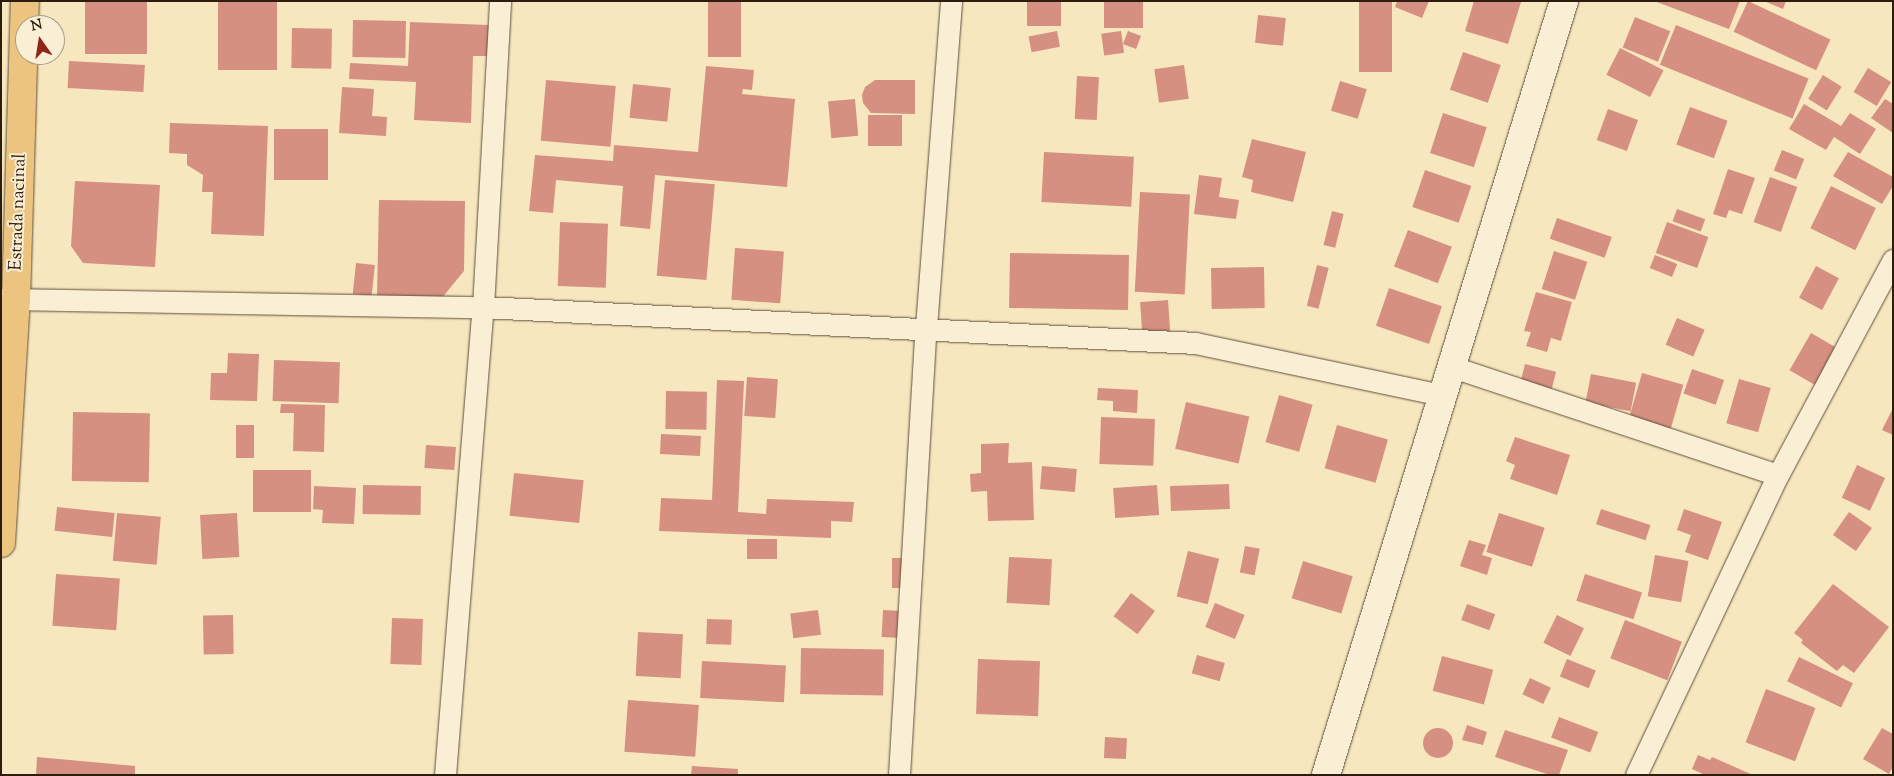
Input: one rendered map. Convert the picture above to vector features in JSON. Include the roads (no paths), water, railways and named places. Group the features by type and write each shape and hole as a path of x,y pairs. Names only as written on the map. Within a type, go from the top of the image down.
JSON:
{"highway":[{"name":"Estrada nacinal","path":"1,543 9,299 25,1"}],"street":[{"path":"445,775 483,307 500,1"},
{"path":"899,775 926,327 951,1"},
{"path":"1326,775 1441,395 1453,367 1564,1"},
{"path":"1636,775 1778,475 1893,260"},
{"path":"9,299 483,307 926,327 1196,343 1441,395"},
{"path":"1453,367 1778,475"}]}
